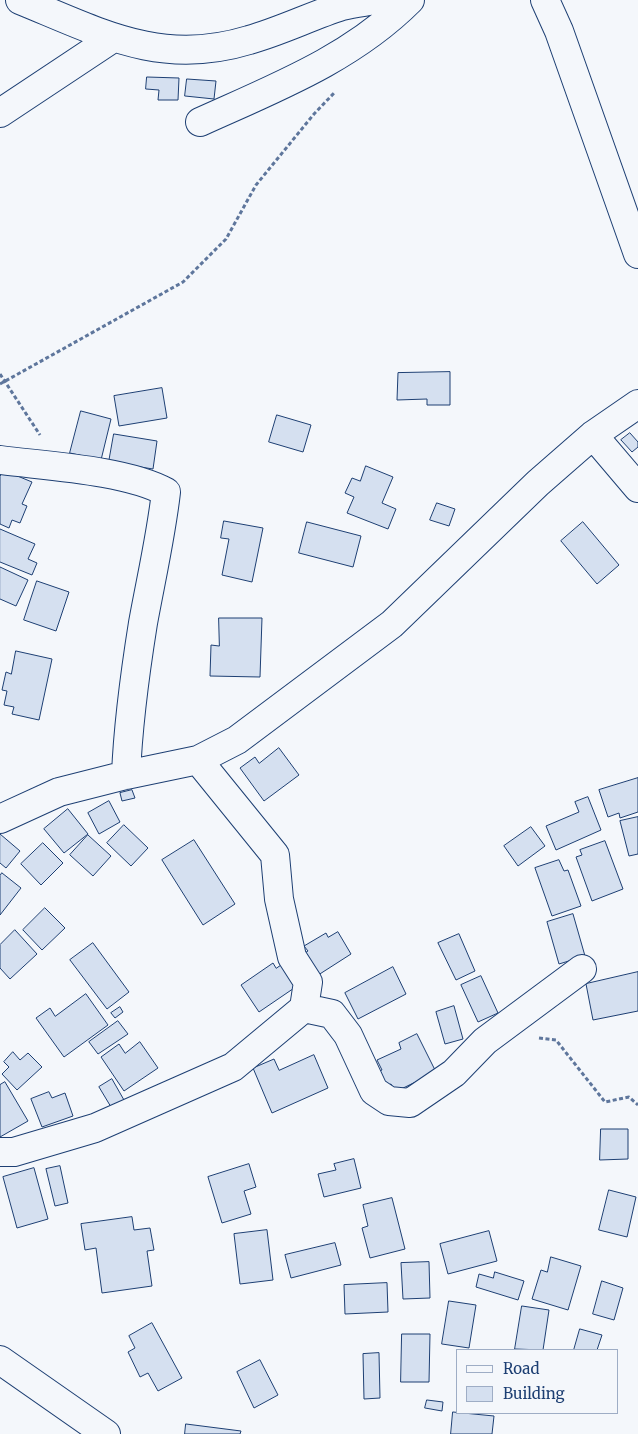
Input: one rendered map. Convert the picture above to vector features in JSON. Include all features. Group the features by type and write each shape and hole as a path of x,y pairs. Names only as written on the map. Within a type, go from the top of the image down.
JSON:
{"street":[{"path":"20,0 113,38 164,50 210,50 250,40 344,6 376,0"},
{"path":"200,122 315,69 349,50 374,32 410,0"},
{"path":"545,0 559,30 638,254"},
{"path":"0,113 113,38"},
{"path":"0,819 59,792 126,774 198,760 237,740 392,624 538,483 593,435 638,404"},
{"path":"593,435 638,488"},
{"path":"0,460 98,473 153,485 166,492 162,527 143,623 127,741 126,774"},
{"path":"0,1152 14,1152 95,1128 233,1067 304,1008 308,982 292,957 279,899 275,856 198,760"},
{"path":"304,1008 332,1014 348,1034 374,1090 390,1101 410,1103 454,1073 485,1042 582,969"},
{"path":"0,1360 106,1434"}],"path":[{"path":"2,383 183,282 226,239 256,185 314,114 340,87"},
{"path":"0,374 2,383 63,468"},
{"path":"512,1022 523,1035 556,1040 605,1102 629,1097 638,1105"}],"building":[{"path":"147,77 179,78 178,100 158,100 159,90 146,89"},
{"path":"187,79 216,81 214,99 185,96"},
{"path":"450,372 450,405 427,405 427,399 397,400 398,373"},
{"path":"162,388 167,418 119,426 114,396"},
{"path":"81,411 111,419 101,460 70,453"},
{"path":"277,415 311,425 303,452 269,442"},
{"path":"630,433 638,442 638,447 632,452 621,440"},
{"path":"114,434 157,441 153,469 109,462"},
{"path":"366,466 393,477 382,503 396,509 388,529 347,513 354,497 345,493 352,478 360,481"},
{"path":"3,470 32,482 22,504 27,506 20,523 12,520 9,528 0,524 0,477"},
{"path":"437,503 455,509 449,526 430,520"},
{"path":"224,521 263,528 252,582 222,575 229,539 221,538"},
{"path":"307,522 361,536 353,567 299,553"},
{"path":"583,522 619,565 597,584 561,541"},
{"path":"0,529 35,544 28,559 37,563 32,575 0,562"},
{"path":"0,567 28,580 16,606 0,599"},
{"path":"37,581 69,592 56,631 24,620"},
{"path":"219,618 262,618 260,677 210,676 211,645 219,646"},
{"path":"16,651 52,659 39,720 12,714 14,707 4,705 7,691 2,690 6,672 11,674"},
{"path":"279,748 299,775 264,801 240,768 255,757 259,763"},
{"path":"638,778 638,812 620,818 619,813 608,817 599,790"},
{"path":"132,790 135,798 122,801 120,793"},
{"path":"588,797 601,830 556,850 546,826 579,812 575,802"},
{"path":"109,801 120,822 99,834 88,813"},
{"path":"68,809 88,834 64,853 44,829"},
{"path":"638,817 638,854 629,856 620,821"},
{"path":"124,825 148,848 131,866 107,843"},
{"path":"531,827 545,846 518,866 504,846"},
{"path":"0,834 20,851 6,868 0,863"},
{"path":"88,835 111,856 93,876 70,855"},
{"path":"194,840 235,904 203,925 162,860"},
{"path":"605,841 623,889 592,901 576,857 582,855 580,850"},
{"path":"43,843 63,863 41,885 21,864"},
{"path":"559,860 564,871 568,870 581,906 552,916 535,868"},
{"path":"2,873 21,888 0,915 0,876"},
{"path":"45,908 65,928 42,950 23,930"},
{"path":"573,914 585,956 559,964 547,922"},
{"path":"15,930 37,954 10,979 0,968 0,945"},
{"path":"338,932 351,954 312,979 298,957 308,951 304,946 326,933 328,937"},
{"path":"459,934 475,971 456,980 438,943"},
{"path":"93,943 129,992 107,1009 70,960"},
{"path":"289,960 303,982 259,1012 241,985 273,963 276,968"},
{"path":"393,967 406,994 358,1019 345,993"},
{"path":"638,972 638,1011 593,1020 586,984"},
{"path":"481,976 498,1013 478,1022 461,985"},
{"path":"86,994 108,1025 64,1057 36,1018 50,1008 55,1016"},
{"path":"454,1006 463,1039 445,1044 436,1012"},
{"path":"120,1007 123,1012 115,1018 111,1013"},
{"path":"118,1021 128,1034 98,1054 89,1042"},
{"path":"417,1034 436,1072 395,1092 391,1084 380,1089 373,1074 382,1070 377,1060 401,1049 399,1043"},
{"path":"140,1042 158,1068 124,1091 101,1057 119,1044 125,1053"},
{"path":"13,1052 20,1060 28,1053 42,1067 17,1090 2,1074 9,1067 4,1062"},
{"path":"314,1055 328,1088 272,1113 253,1068 274,1059 279,1070"},
{"path":"112,1079 124,1100 111,1107 99,1087"},
{"path":"5,1082 28,1121 0,1137 0,1085"},
{"path":"49,1092 52,1098 65,1093 73,1116 42,1127 31,1099"},
{"path":"601,1129 628,1129 628,1159 600,1160"},
{"path":"354,1159 361,1188 324,1197 318,1174 336,1170 334,1164"},
{"path":"249,1164 256,1187 244,1191 251,1214 222,1223 208,1177"},
{"path":"60,1166 68,1203 55,1206 46,1169"},
{"path":"34,1168 48,1219 17,1228 3,1177"},
{"path":"609,1190 636,1197 627,1237 599,1230"},
{"path":"392,1198 405,1249 370,1258 362,1228 368,1226 363,1205"},
{"path":"132,1217 134,1230 150,1228 154,1250 147,1251 152,1286 102,1293 96,1248 85,1250 81,1224"},
{"path":"267,1230 273,1280 240,1284 234,1234"},
{"path":"489,1231 497,1261 448,1274 440,1244"},
{"path":"335,1243 341,1265 291,1278 285,1255"},
{"path":"551,1257 581,1266 568,1310 532,1299 541,1270 547,1272"},
{"path":"429,1262 430,1298 403,1299 401,1263"},
{"path":"495,1272 524,1281 518,1300 476,1287 479,1274 493,1278"},
{"path":"602,1281 623,1288 614,1320 593,1314"},
{"path":"387,1283 388,1312 345,1314 344,1285"},
{"path":"449,1301 476,1305 469,1348 442,1344"},
{"path":"522,1306 549,1310 543,1349 515,1349"},
{"path":"152,1323 182,1378 158,1391 148,1373 140,1377 128,1352 135,1348 129,1336"},
{"path":"580,1329 602,1335 597,1349 574,1349"},
{"path":"402,1334 430,1334 429,1382 401,1382"},
{"path":"379,1353 380,1398 364,1399 363,1354"},
{"path":"260,1360 278,1395 254,1408 237,1372"},
{"path":"427,1400 443,1402 442,1411 425,1408"},
{"path":"453,1412 456,1414 494,1416 492,1434 451,1434"},
{"path":"186,1424 241,1431 240,1434 185,1434"}]}
